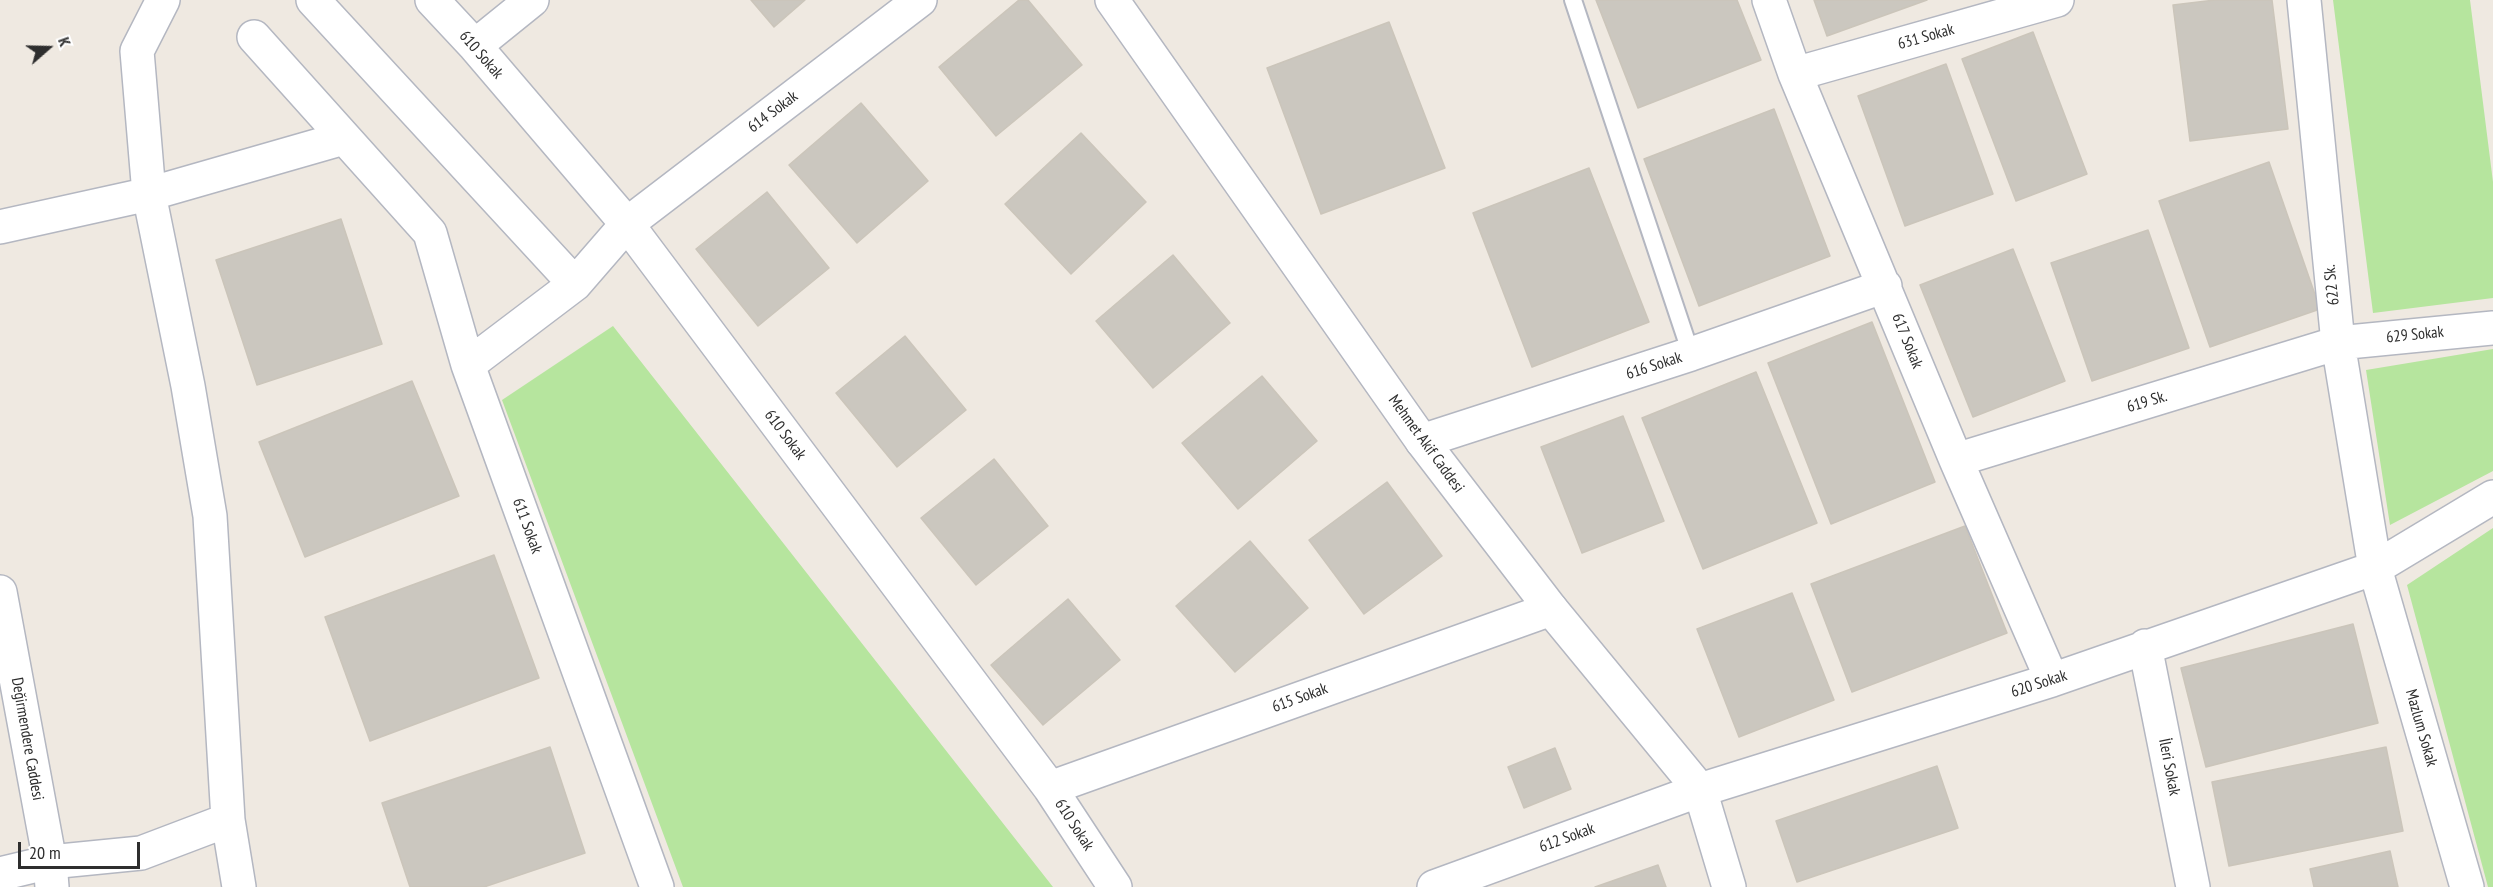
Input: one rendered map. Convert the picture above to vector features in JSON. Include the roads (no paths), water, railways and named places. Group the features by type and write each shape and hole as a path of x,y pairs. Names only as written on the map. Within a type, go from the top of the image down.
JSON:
{"street":[{"path":"163,0 137,51 149,194 188,386 210,516 228,820 239,887"},
{"path":"313,0 575,284"},
{"name":"610 Sokak","path":"432,0 627,224 1050,788 1115,887"},
{"path":"474,46 532,0"},
{"name":"614 Sokak","path":"627,224 920,0"},
{"name":"Mehmet Akif Caddesi","path":"1112,0 1422,441 1551,609 1700,790 1729,887"},
{"name":"617 Sokak","path":"1769,0 1795,74 1956,460 2052,680"},
{"name":"631 Sokak","path":"1795,74 2057,0"},
{"name":"622 Sk.","path":"2304,0 2338,343 2375,568"},
{"name":"611 Sokak","path":"254,37 430,234 468,365 657,887"},
{"path":"0,227 149,194 344,138"},
{"path":"468,365 575,284 627,224"},
{"name":"616 Sokak","path":"1422,441 1691,354 1885,286"},
{"name":"629 Sokak","path":"2338,343 2493,328"},
{"name":"619 Sk.","path":"1956,460 2338,343"},
{"name":"620 Sokak","path":"1700,790 2052,680 2375,568 2493,497"},
{"name":"Mazlum Sokak","path":"2375,568 2467,887"},
{"name":"Değirmendere Caddesi","path":"0,592 51,875"},
{"name":"615 Sokak","path":"1050,788 1551,609"},
{"name":"İleri Sokak","path":"2145,646 2193,887"},
{"name":"612 Sokak","path":"1434,887 1700,790"},
{"path":"0,874 51,875 141,853 228,820"}],"lane":[{"path":"1573,0 1691,354"}]}
